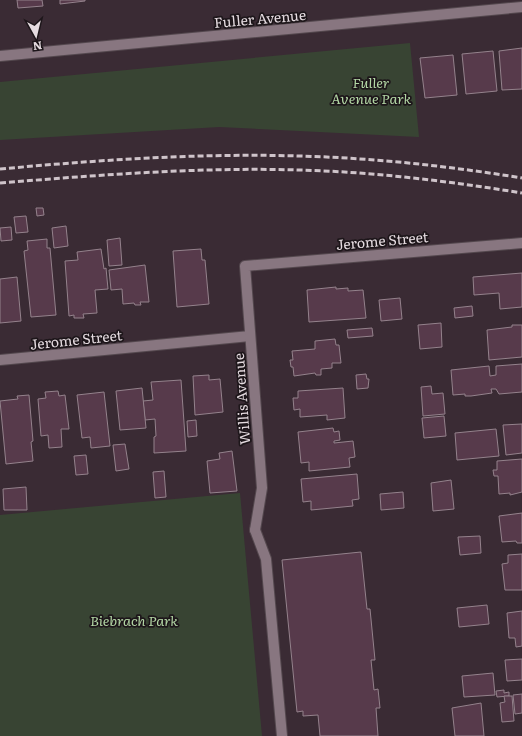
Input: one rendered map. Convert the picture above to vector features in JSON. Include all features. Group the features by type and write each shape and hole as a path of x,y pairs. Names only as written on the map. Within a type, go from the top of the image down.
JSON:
{"street":[{"name":"Fuller Avenue","path":"0,56 522,7"},
{"name":"Jerome Street","path":"245,266 522,244"},
{"name":"Willis Avenue","path":"245,266 262,488 255,530 266,559 282,736"},
{"name":"Jerome Street","path":"0,360 250,336"}],"green space":[{"name":"Fuller Avenue Park","path":"410,43 419,137 219,127 0,140 0,82"},
{"name":"Biebrach Park","path":"240,493 262,736 0,736 0,515"}],"building":[{"path":"17,0 42,0 43,6 18,8"},
{"path":"60,0 85,0 85,1 60,4"},
{"path":"522,48 522,89 502,90 499,51"},
{"path":"493,51 497,91 466,94 462,54"},
{"path":"453,55 457,95 425,98 420,58"},
{"path":"36,208 43,208 44,215 37,216"},
{"path":"26,216 28,232 16,233 14,217"},
{"path":"66,226 68,246 54,248 52,228"},
{"path":"11,227 12,240 1,241 0,228"},
{"path":"120,238 122,265 109,266 107,240"},
{"path":"47,239 47,248 50,248 56,315 31,317 24,251 28,250 27,241"},
{"path":"101,249 104,269 106,268 108,289 95,290 97,313 83,314 84,318 74,318 74,315 69,316 65,261 78,260 77,252"},
{"path":"201,249 202,260 205,260 209,304 177,307 173,251"},
{"path":"145,265 149,302 140,302 141,305 135,305 134,303 123,304 122,289 111,290 109,270"},
{"path":"522,273 522,307 500,309 499,293 474,295 473,277"},
{"path":"17,277 21,321 0,323 0,279"},
{"path":"336,287 336,289 348,288 348,291 363,290 366,318 309,322 307,290"},
{"path":"400,298 402,319 381,321 379,300"},
{"path":"472,306 473,316 455,318 454,308"},
{"path":"441,323 442,347 420,349 418,325"},
{"path":"512,325 522,325 522,357 489,360 487,330 512,327"},
{"path":"372,328 373,336 348,338 347,330"},
{"path":"335,339 336,345 339,345 341,363 332,363 332,368 321,369 321,375 316,375 315,373 294,376 293,367 291,367 290,360 293,360 292,351 315,349 315,341"},
{"path":"522,364 522,392 499,394 496,389 491,389 492,393 471,396 465,396 465,394 453,395 451,370 489,366 490,376 496,375 496,366"},
{"path":"366,374 367,379 369,379 368,388 357,389 356,375"},
{"path":"209,375 209,380 220,379 223,412 195,415 193,376"},
{"path":"181,380 186,451 154,453 154,437 156,436 155,419 145,420 143,401 153,400 151,382"},
{"path":"431,386 432,394 443,393 445,414 423,416 421,387"},
{"path":"142,388 146,428 120,430 116,391"},
{"path":"343,388 345,418 327,420 327,415 300,417 300,409 294,410 293,398 298,398 298,391"},
{"path":"58,391 59,396 65,395 69,429 61,429 62,447 49,448 48,435 41,436 38,399 46,398 45,392"},
{"path":"104,392 110,446 91,448 90,437 82,438 77,395"},
{"path":"29,395 33,441 31,442 33,461 6,464 0,401 18,399 17,396"},
{"path":"444,416 446,436 424,438 422,418"},
{"path":"196,420 197,436 188,437 187,421"},
{"path":"522,424 522,453 506,455 503,425"},
{"path":"333,428 334,432 339,431 340,440 334,441 334,443 353,441 355,457 349,458 350,467 309,471 309,462 301,463 298,432"},
{"path":"496,429 499,456 457,460 455,433"},
{"path":"125,444 129,469 116,471 113,445"},
{"path":"232,451 237,491 210,493 207,461 220,459 219,453"},
{"path":"86,455 88,474 76,475 74,456"},
{"path":"522,459 522,492 510,495 510,493 499,494 498,476 494,476 493,470 497,470 497,461"},
{"path":"164,471 166,497 155,498 153,472"},
{"path":"357,474 359,499 352,500 353,506 311,510 311,501 303,502 301,479"},
{"path":"451,480 454,509 433,511 431,483"},
{"path":"26,487 27,510 4,510 3,489"},
{"path":"403,492 404,508 381,510 380,494"},
{"path":"522,513 522,543 517,543 516,541 502,542 499,516"},
{"path":"480,536 481,553 460,555 458,537"},
{"path":"361,552 367,609 370,609 375,660 371,660 374,690 378,689 380,708 376,708 378,736 320,736 318,715 303,716 303,711 297,712 282,560"},
{"path":"522,554 522,590 505,590 502,564 508,563 508,555"},
{"path":"487,605 489,624 459,627 457,608"},
{"path":"522,611 522,646 516,647 515,638 509,638 507,613"},
{"path":"522,659 522,680 507,681 505,660"},
{"path":"493,673 495,695 464,697 462,676"},
{"path":"504,690 504,693 509,692 509,696 497,697 496,691"},
{"path":"522,694 522,713 515,714 513,695"},
{"path":"504,696 512,696 514,721 502,722 500,703 505,702"},
{"path":"481,703 484,736 455,736 452,708"}],"railway":[{"path":"0,169 149,158 262,155 327,157 383,161 439,166 522,178"},
{"path":"0,183 112,175 262,169 327,171 411,178 522,193"}]}
